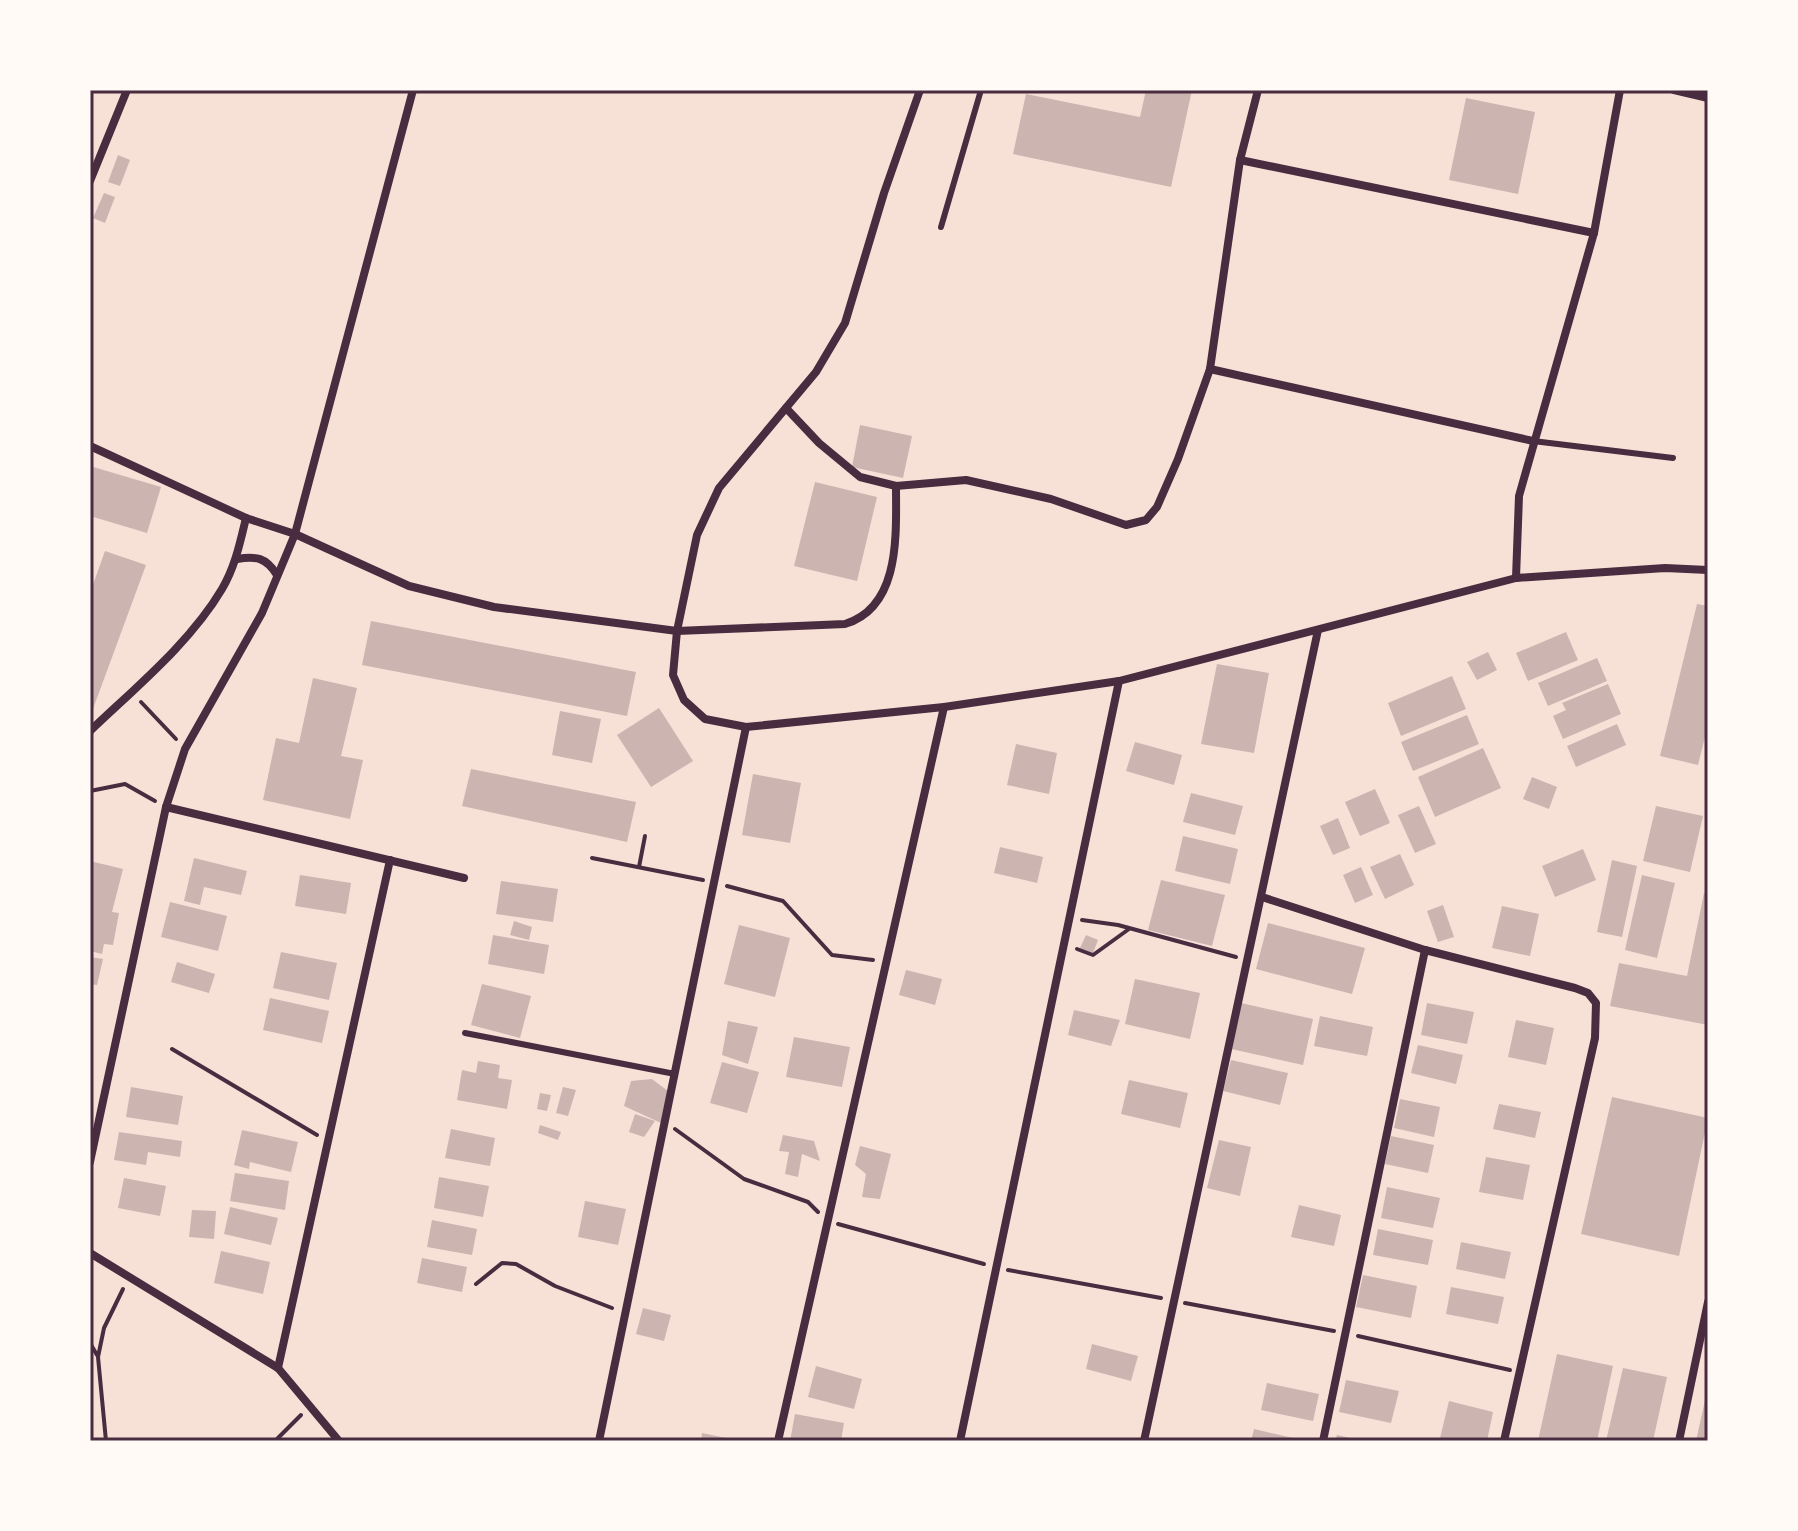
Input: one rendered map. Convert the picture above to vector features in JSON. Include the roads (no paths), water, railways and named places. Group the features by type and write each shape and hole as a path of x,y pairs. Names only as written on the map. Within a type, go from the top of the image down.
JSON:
{"street":[{"path":"90,181 127,90"},
{"path":"90,1162 166,807 185,749 262,613 295,534 413,90"},
{"path":"920,90 884,193 845,323 816,372 719,488 697,535 677,631 673,675 684,700 705,719 746,727 944,707 1119,681 1516,578 1665,568 1708,570"},
{"path":"786,408 854,473 896,486 966,480 1007,487 1126,525 1137,524 1157,507 1210,369 1240,160 1258,90"},
{"path":"1516,578 1519,496 1594,233 1620,90"},
{"path":"1674,90 1708,98"},
{"path":"1240,160 1594,233"},
{"path":"1210,369 1533,441"},
{"path":"90,446 246,518 295,534 409,586 494,607 677,631 845,624 870,613 885,589 896,525 896,486"},
{"path":"90,731 191,630 222,590 237,559 246,518"},
{"path":"237,559 255,556 269,562 277,575"},
{"path":"1144,1441 1318,630"},
{"path":"960,1441 999,1268 1119,681"},
{"path":"778,1441 944,707"},
{"path":"599,1441 746,727"},
{"path":"166,807 464,878"},
{"path":"278,1368 390,860"},
{"path":"1262,897 1425,950 1575,988 1588,993 1596,1003 1595,1038 1504,1441"},
{"path":"1323,1441 1425,950"},
{"path":"90,1253 278,1368 312,1404 339,1441"},
{"path":"1679,1441 1708,1302"}],"lane":[{"path":"941,227 981,90"},
{"path":"1533,441 1673,458"},
{"path":"465,1033 675,1074"}]}
